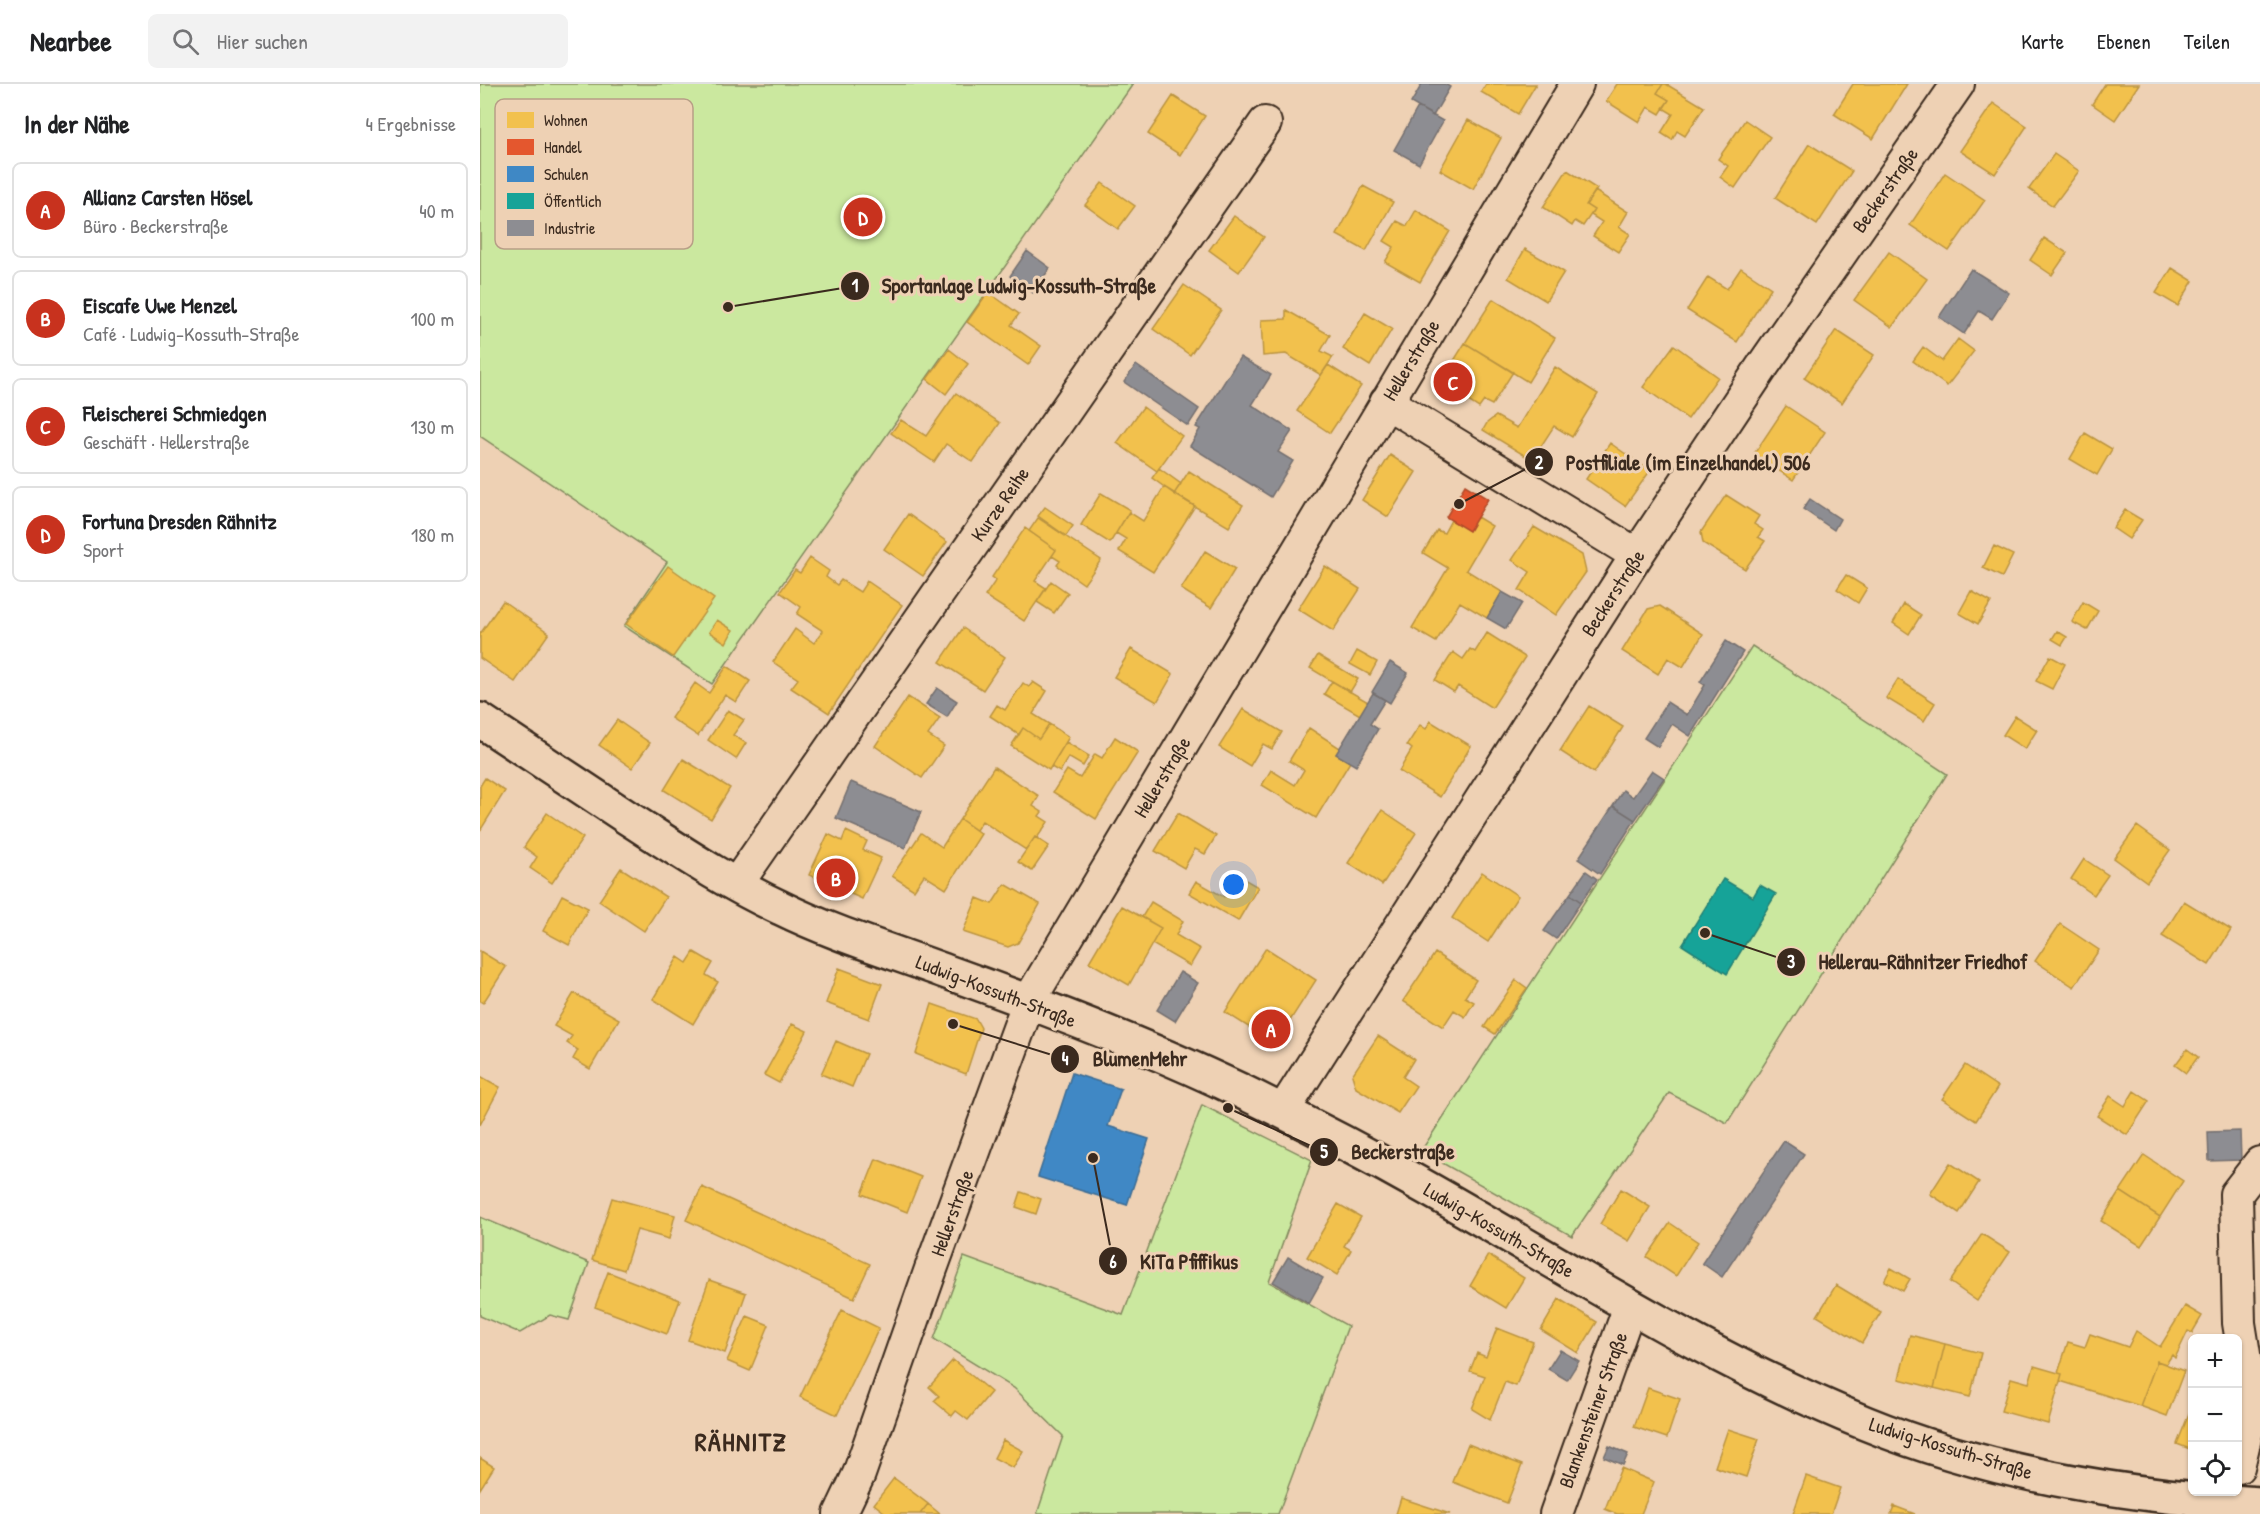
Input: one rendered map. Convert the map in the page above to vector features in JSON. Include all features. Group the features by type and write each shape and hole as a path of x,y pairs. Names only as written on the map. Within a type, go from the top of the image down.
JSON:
{"street":[{"name":"Hellerstraße","path":"840,1514 860,1474 931,1269 1029,1001 1577,84"},
{"name":"Beckerstraße","path":"1282,1111 1637,555 1764,364 1958,84"},
{"name":"Kurze Reihe","path":"736,885 1265,123"},
{"path":"1386,402 1637,555"},
{"name":"Ludwig-Kossuth-Straße","path":"480,720 686,856 736,885 785,910 838,932 1029,1001 1206,1074 1282,1111 1423,1186 1630,1306 1767,1380 1869,1425 1978,1461 2065,1481 2132,1491 2240,1499"},
{"path":"2242,1450 2251,1398 2239,1323 2236,1194 2260,1163"},
{"name":"Blankensteiner Straße","path":"1556,1514 1630,1306"}],"green space":[{"path":"480,84 1133,84 712,684 624,626 667,562 480,436"},
{"path":"1752,646 1947,774 1727,1123 1669,1093 1572,1236 1421,1151"},
{"path":"1202,1105 1312,1160 1269,1282 1348,1326 1278,1514 1037,1514 1063,1436 1014,1388 934,1339 964,1257 1123,1315"},
{"path":"480,1217 589,1263 569,1320 550,1315 520,1333 480,1316"}],"building: Wohnen":[{"path":"1486,84 1536,84 1518,114 1481,92"},
{"path":"1617,84 1663,84 1657,93 1669,100 1660,114 1648,107 1639,122 1606,101"},
{"path":"1663,84 1704,107 1685,136 1677,131 1672,140 1661,133 1673,114 1663,108 1669,100 1657,93"},
{"path":"1853,84 1907,84 1873,139 1834,114"},
{"path":"2105,84 2139,84 2115,120 2092,104"},
{"path":"1173,96 1205,116 1180,155 1148,134"},
{"path":"1993,103 2027,126 1995,174 1960,151"},
{"path":"1468,120 1501,138 1473,189 1440,170"},
{"path":"1745,120 1770,137 1735,188 1720,177 1728,166 1718,159"},
{"path":"1809,144 1852,171 1817,225 1775,198"},
{"path":"2054,154 2079,171 2053,206 2029,189"},
{"path":"1567,170 1597,189 1586,205 1594,210 1583,226 1575,221 1572,226 1543,207"},
{"path":"1945,173 1985,200 1949,251 1910,225"},
{"path":"1102,183 1135,206 1118,229 1085,205"},
{"path":"1363,186 1393,202 1366,251 1337,235"},
{"path":"1595,191 1628,212 1619,227 1630,234 1618,252 1593,236 1602,222 1591,215 1594,210 1586,205"},
{"path":"1416,210 1450,231 1420,282 1385,262 1394,247 1384,241 1397,221 1407,226"},
{"path":"1234,216 1264,237 1239,272 1209,250"},
{"path":"2044,238 2067,253 2052,275 2030,260"},
{"path":"1525,249 1564,272 1546,301 1508,278"},
{"path":"1889,252 1927,279 1892,327 1854,300"},
{"path":"1741,268 1771,288 1737,342 1687,310 1708,277 1727,289"},
{"path":"2172,268 2193,281 2178,306 2156,293"},
{"path":"1184,285 1221,310 1190,355 1153,329"},
{"path":"988,292 1019,314 1011,325 1041,346 1028,365 967,322"},
{"path":"1493,299 1555,338 1528,382 1465,343"},
{"path":"1286,310 1330,335 1321,351 1333,357 1321,375 1286,354 1263,356 1261,320 1286,319"},
{"path":"1365,313 1392,329 1370,366 1343,349"},
{"path":"1836,330 1874,355 1842,403 1804,378"},
{"path":"1958,339 1974,351 1947,386 1913,361 1923,347 1942,361"},
{"path":"1465,343 1513,372 1492,405 1484,401 1479,408 1440,383"},
{"path":"1674,345 1718,377 1688,419 1643,387"},
{"path":"949,349 968,364 946,394 927,379"},
{"path":"1328,365 1361,386 1330,433 1297,411"},
{"path":"1555,367 1598,394 1572,437 1554,426 1532,460 1483,430 1487,423 1496,416 1517,428"},
{"path":"956,393 1000,423 973,462 946,444 934,462 891,433 901,420 926,436"},
{"path":"1786,406 1825,432 1793,480 1754,454"},
{"path":"1143,407 1182,436 1157,471 1117,443"},
{"path":"2085,433 2112,449 2097,475 2070,459"},
{"path":"1610,443 1650,471 1625,506 1586,479"},
{"path":"1390,455 1416,472 1388,517 1362,500"},
{"path":"1159,468 1181,484 1174,494 1152,478"},
{"path":"1189,471 1243,505 1229,527 1174,494"},
{"path":"1164,487 1195,506 1153,572 1119,551 1126,539 1116,533 1129,512 1143,521"},
{"path":"1101,493 1130,510 1110,543 1081,525"},
{"path":"1726,495 1759,516 1754,524 1763,530 1758,537 1765,541 1745,569 1703,543 1701,532"},
{"path":"1045,507 1073,526 1066,536 1038,516"},
{"path":"2125,510 2142,520 2129,539 2113,528"},
{"path":"908,514 947,542 923,576 884,549"},
{"path":"1477,517 1492,526 1466,570 1502,592 1487,618 1460,602 1436,642 1412,628 1448,568 1423,553 1437,530 1444,533 1451,520 1469,531"},
{"path":"1038,518 1101,560 1084,584 1057,565 1060,561 1052,556 1056,550 1029,531"},
{"path":"1534,527 1582,555 1586,572 1556,615 1519,590 1530,572 1512,560"},
{"path":"1025,528 1056,550 1035,581 1046,588 1024,621 985,596 996,580 992,577"},
{"path":"1994,546 2013,555 2002,577 1983,568"},
{"path":"1205,551 1235,569 1211,608 1181,589"},
{"path":"810,558 829,571 826,577 837,585 841,580 860,592 867,581 902,605 829,713 791,688 798,679 773,662 795,629 814,643 823,631 797,614 801,607 780,592 795,570 800,573"},
{"path":"668,566 714,599 673,657 626,624"},
{"path":"1325,566 1360,589 1333,631 1298,609"},
{"path":"1846,575 1867,588 1858,603 1837,589"},
{"path":"1051,581 1068,593 1054,613 1037,602"},
{"path":"1971,591 1991,602 1978,624 1959,613"},
{"path":"503,601 549,633 515,682 480,658 480,634"},
{"path":"2083,602 2098,611 2087,630 2072,622"},
{"path":"1904,604 1921,615 1909,634 1893,623"},
{"path":"1660,606 1703,634 1683,667 1668,658 1658,674 1622,651 1648,609"},
{"path":"717,620 733,630 726,643 709,632"},
{"path":"963,628 1005,657 983,690 940,662"},
{"path":"2057,631 2067,637 2062,645 2052,639"},
{"path":"1487,633 1525,657 1492,708 1458,686 1454,692 1435,680 1453,652 1463,659 1470,649 1475,652"},
{"path":"1131,649 1173,674 1157,702 1114,677"},
{"path":"1357,651 1377,662 1370,675 1350,664"},
{"path":"1318,655 1358,679 1350,692 1310,668"},
{"path":"2050,656 2065,664 2052,689 2036,681"},
{"path":"727,666 750,681 736,702 725,695 698,736 671,718 695,683 709,693"},
{"path":"1898,679 1935,703 1924,721 1886,698"},
{"path":"1332,681 1368,702 1360,715 1324,694"},
{"path":"1033,682 1047,691 1033,714 1049,724 1039,739 1023,728 1019,735 990,716 997,705 1005,710 1023,683 1029,687"},
{"path":"908,697 940,718 928,735 944,746 922,778 875,746"},
{"path":"1589,706 1623,727 1594,773 1560,751"},
{"path":"1243,709 1282,732 1272,749 1263,744 1250,766 1219,747"},
{"path":"728,710 744,720 733,735 746,743 736,759 708,740"},
{"path":"2015,716 2037,730 2025,749 2003,735"},
{"path":"617,720 650,743 632,768 599,745"},
{"path":"1430,721 1471,746 1440,797 1399,771 1412,749 1407,745 1420,725 1426,729"},
{"path":"1049,724 1069,737 1049,770 1011,746 1023,728 1039,739"},
{"path":"1309,728 1340,748 1336,754 1350,762 1316,818 1262,785 1271,770 1295,785 1304,770 1289,761"},
{"path":"1115,737 1138,752 1096,819 1053,792 1067,770 1080,778 1095,754 1102,758"},
{"path":"1066,742 1089,756 1083,766 1068,757 1060,772 1051,767"},
{"path":"683,759 730,788 711,819 664,790"},
{"path":"994,767 1039,796 1033,806 1042,812 1039,816 1048,822 1026,850 982,821 976,830 960,819"},
{"path":"485,778 505,791 480,831 480,786"},
{"path":"1382,810 1416,833 1382,885 1348,863"},
{"path":"547,813 583,838 552,883 530,868 537,857 524,847"},
{"path":"1178,813 1216,836 1205,854 1195,849 1184,868 1155,851"},
{"path":"960,819 981,834 946,889 924,875 914,890 892,876 921,833 942,847"},
{"path":"2137,826 2170,850 2147,882 2114,858"},
{"path":"846,831 867,841 863,850 881,858 862,899 809,875 828,834 842,841"},
{"path":"1035,837 1049,846 1032,871 1018,862"},
{"path":"2084,859 2108,875 2094,895 2071,879"},
{"path":"621,868 666,897 644,931 599,901"},
{"path":"1482,872 1518,896 1488,942 1452,918"},
{"path":"1237,875 1258,887 1238,921 1189,893 1196,881 1224,897"},
{"path":"1005,884 1040,904 1018,943 1008,947 963,932 977,898 992,904"},
{"path":"562,895 588,908 569,945 543,931"},
{"path":"2184,901 2231,930 2209,965 2162,936"},
{"path":"1151,902 1183,921 1176,935 1200,949 1190,966 1152,944 1161,928 1142,917"},
{"path":"1122,906 1161,928 1129,985 1089,962"},
{"path":"2060,924 2099,950 2074,987 2035,961"},
{"path":"1266,948 1316,980 1275,1044 1225,1012"},
{"path":"480,951 506,967 483,1003 480,1001"},
{"path":"694,952 713,963 706,975 718,982 693,1024 653,999 678,957 687,963"},
{"path":"1435,953 1476,980 1465,997 1474,1002 1465,1017 1454,1010 1443,1027 1403,1001"},
{"path":"839,968 882,984 869,1019 826,1003"},
{"path":"1516,980 1527,988 1495,1034 1484,1027"},
{"path":"574,993 619,1019 590,1069 573,1059 578,1050 567,1043 572,1036 554,1026"},
{"path":"932,1004 976,1019 981,1028 966,1074 916,1054"},
{"path":"792,1024 807,1031 779,1083 764,1075"},
{"path":"1378,1036 1414,1059 1403,1077 1416,1086 1398,1113 1356,1088 1352,1075"},
{"path":"836,1041 866,1054 852,1087 821,1074"},
{"path":"2187,1049 2198,1057 2186,1073 2175,1065"},
{"path":"1965,1065 1998,1087 1976,1121 1942,1099"},
{"path":"480,1076 500,1087 480,1125"},
{"path":"2134,1091 2149,1101 2127,1135 2097,1116 2110,1096 2125,1106"},
{"path":"2144,1155 2183,1181 2160,1217 2120,1191"},
{"path":"876,1159 921,1177 907,1212 862,1194"},
{"path":"1950,1163 1979,1182 1959,1213 1930,1194"},
{"path":"702,1187 870,1264 854,1298 686,1220"},
{"path":"1621,1189 1650,1207 1629,1241 1600,1224"},
{"path":"2120,1191 2160,1217 2141,1246 2101,1221"},
{"path":"1021,1192 1041,1199 1036,1214 1016,1207"},
{"path":"612,1198 675,1215 669,1239 637,1230 624,1270 592,1260"},
{"path":"1338,1204 1361,1217 1344,1246 1351,1250 1337,1275 1307,1257"},
{"path":"1670,1223 1698,1242 1676,1276 1647,1257"},
{"path":"1982,1234 2010,1252 1977,1301 1950,1282"},
{"path":"1488,1255 1524,1278 1506,1308 1470,1286"},
{"path":"1891,1268 1910,1279 1903,1291 1884,1281"},
{"path":"608,1272 680,1300 667,1334 595,1307"},
{"path":"709,1280 746,1293 725,1353 688,1340"},
{"path":"1836,1285 1881,1312 1862,1343 1817,1316"},
{"path":"1559,1299 1597,1322 1578,1353 1541,1330"},
{"path":"2185,1306 2202,1316 2192,1333 2188,1331 2175,1358 2172,1355 2166,1364 2157,1361 2140,1406 2060,1381 2062,1374 2058,1373 2068,1342 2085,1347 2090,1334 2128,1347 2136,1331 2160,1347"},
{"path":"842,1310 879,1328 837,1415 800,1397"},
{"path":"747,1316 769,1325 750,1371 727,1361"},
{"path":"1497,1328 1533,1342 1516,1386 1505,1382 1490,1420 1472,1409 1485,1376 1470,1371 1477,1353 1486,1357"},
{"path":"1910,1335 1945,1344 1934,1388 1899,1379"},
{"path":"1945,1344 1981,1353 1970,1397 1934,1388"},
{"path":"953,1360 991,1392 968,1420 956,1411 952,1416 934,1401 939,1396 929,1387"},
{"path":"2157,1361 2184,1371 2167,1416 2140,1406"},
{"path":"2034,1366 2062,1374 2048,1424 2001,1411 2011,1378 2029,1383"},
{"path":"1648,1388 1680,1399 1667,1438 1634,1427"},
{"path":"2188,1416 2188,1448 2177,1444"},
{"path":"1728,1429 1759,1439 1746,1477 1715,1467"},
{"path":"1003,1440 1023,1451 1013,1468 994,1458"},
{"path":"1468,1444 1522,1465 1507,1503 1453,1482"},
{"path":"480,1458 494,1467 480,1489"},
{"path":"1621,1468 1654,1482 1641,1514 1617,1514 1605,1509"},
{"path":"1806,1476 1840,1488 1831,1514 1793,1514"},
{"path":"894,1478 928,1504 920,1514 882,1514 884,1512 874,1504"},
{"path":"1401,1498 1450,1514 1396,1514"},
{"path":"928,1504 940,1514 920,1514"},
{"path":"1894,1506 1915,1514 1891,1514"}],"building: Handel":[{"path":"1465,485 1488,499 1469,531 1446,517"}],"building: Schulen":[{"path":"1072,1073 1121,1089 1108,1126 1149,1139 1127,1205 1038,1177"}],"building: Öffentlich":[{"path":"1723,879 1753,897 1760,885 1776,894 1727,974 1682,945"}],"building: Industrie":[{"path":"1422,84 1445,84 1450,87 1433,116 1411,103"},
{"path":"1418,107 1443,121 1419,164 1394,150"},
{"path":"1027,251 1050,268 1033,293 1010,276"},
{"path":"1971,269 2009,293 1992,319 1979,311 1964,334 1939,317"},
{"path":"1240,357 1271,375 1252,405 1292,431 1278,452 1293,461 1271,497 1190,446 1200,429 1196,427"},
{"path":"1136,365 1199,409 1188,426 1124,382"},
{"path":"1810,499 1840,519 1834,530 1803,509"},
{"path":"1502,592 1522,603 1506,629 1487,618"},
{"path":"1726,641 1743,652 1690,736 1672,724 1658,747 1644,738 1667,702 1687,715 1705,685 1700,682"},
{"path":"1390,662 1408,673 1390,703 1372,692"},
{"path":"937,688 957,701 947,717 926,704"},
{"path":"1373,693 1385,700 1370,724 1378,729 1356,766 1336,754"},
{"path":"1652,770 1664,778 1635,820 1613,806 1623,790 1633,797"},
{"path":"851,782 921,812 905,848 836,818"},
{"path":"1613,806 1635,820 1600,874 1578,859"},
{"path":"1586,871 1597,879 1581,902 1570,894"},
{"path":"1570,894 1581,902 1556,939 1544,931"},
{"path":"1180,972 1198,983 1175,1021 1157,1010"},
{"path":"2240,1131 2241,1160 2209,1161 2208,1132"},
{"path":"1784,1141 1804,1154 1722,1277 1702,1263"},
{"path":"1288,1257 1323,1278 1309,1303 1273,1282"},
{"path":"1560,1350 1579,1361 1567,1380 1548,1369"},
{"path":"1609,1446 1628,1454 1623,1465 1604,1457"}],"place":[{"name":"Fortuna Dresden Rähnitz","path":"863,217"},
{"name":"Sportanlage Ludwig-Kossuth-Straße","path":"728,307"},
{"name":"Fleischerei Schmiedgen","path":"1453,382"},
{"name":"Postfiliale (im Einzelhandel) 506","path":"1459,504"},
{"name":"Eiscafe Uwe Menzel","path":"836,878"},
{"name":"Hellerau-Rähnitzer Friedhof","path":"1705,933"},
{"name":"BlumenMehr","path":"953,1024"},
{"name":"Allianz Carsten Hösel","path":"1271,1029"},
{"name":"Beckerstraße","path":"1228,1108"},
{"name":"KiTa Pfiffikus","path":"1093,1158"}],"district":[{"name":"RÄHNITZ","path":"741,1442"}]}
